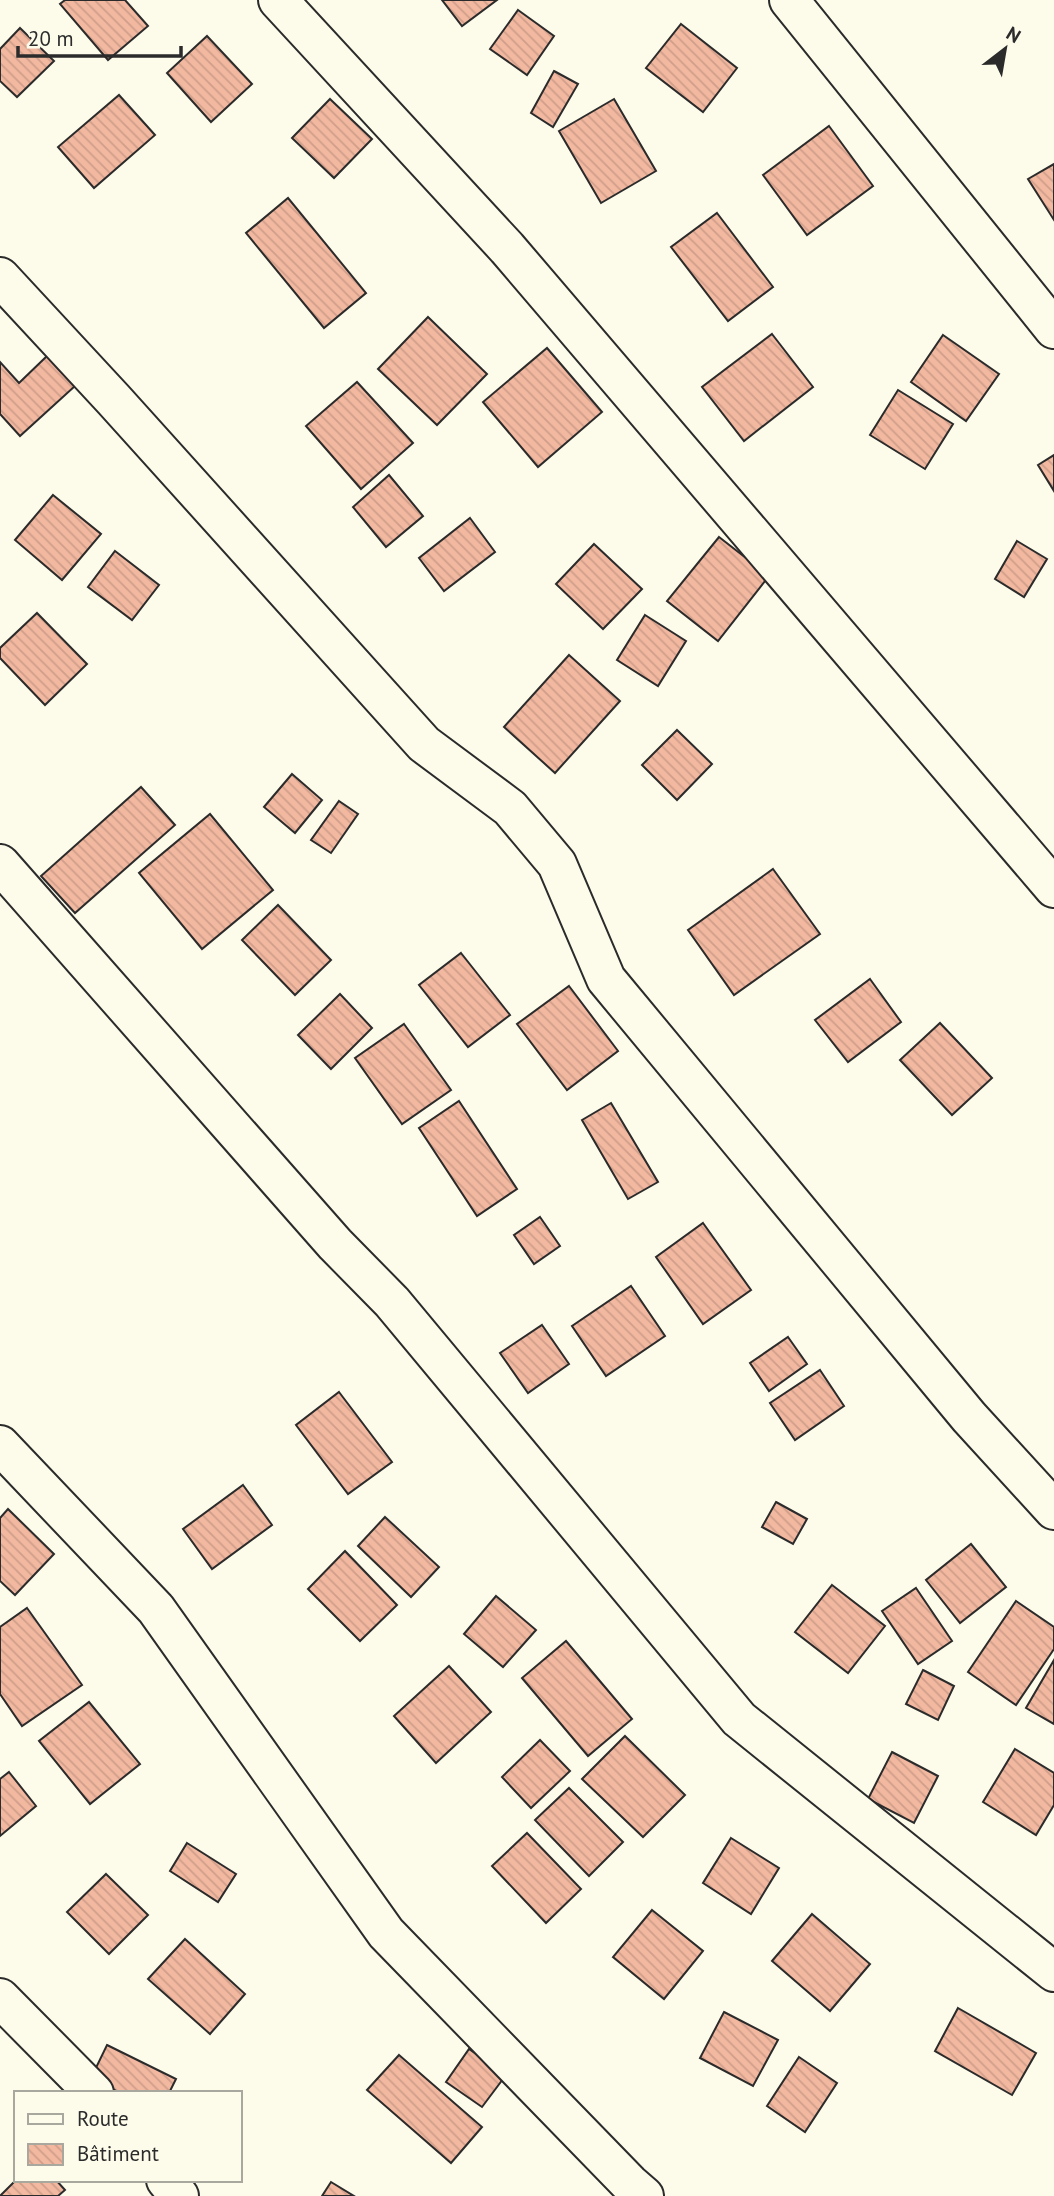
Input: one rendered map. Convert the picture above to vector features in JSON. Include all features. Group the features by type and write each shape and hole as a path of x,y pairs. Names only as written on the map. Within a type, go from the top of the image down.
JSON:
{"street":[{"path":"278,0 507,248 1054,888"},
{"path":"789,0 1054,330"},
{"path":"0,277 424,744 510,808 557,864 606,979 969,1418 1054,1510"},
{"path":"0,864 335,1244 392,1302 739,1719 1054,1972"},
{"path":"0,1445 156,1609 386,1933 619,2174 644,2196"},
{"path":"0,1998 92,2091"},
{"path":"168,2182 179,2196"}],"building":[{"path":"65,0 125,0 148,26 108,60 60,4"},
{"path":"442,0 497,0 462,26"},
{"path":"518,10 554,36 527,75 490,49"},
{"path":"681,24 737,68 703,112 646,68"},
{"path":"20,28 54,61 17,97 0,81 0,49"},
{"path":"207,36 252,84 211,122 167,73"},
{"path":"554,71 578,84 553,127 531,113"},
{"path":"119,95 155,135 94,188 58,147"},
{"path":"330,99 372,139 334,178 292,138"},
{"path":"614,99 656,171 601,203 559,131"},
{"path":"829,126 873,186 807,235 763,175"},
{"path":"1054,164 1054,220 1028,179"},
{"path":"288,198 366,293 324,328 246,233"},
{"path":"717,213 773,287 728,321 671,247"},
{"path":"428,317 487,374 437,425 378,369"},
{"path":"772,334 813,387 744,441 702,387"},
{"path":"943,335 999,374 966,421 911,382"},
{"path":"547,348 602,412 538,467 483,402"},
{"path":"47,356 75,386 20,436 0,414 0,362 19,383"},
{"path":"357,382 413,443 361,489 306,426"},
{"path":"898,390 953,424 925,469 870,435"},
{"path":"1054,455 1054,491 1038,465"},
{"path":"389,475 423,516 386,547 353,507"},
{"path":"53,495 101,534 62,580 15,540"},
{"path":"470,518 495,552 444,591 419,558"},
{"path":"719,537 769,576 718,641 667,601"},
{"path":"1017,541 1047,559 1024,597 995,579"},
{"path":"594,544 642,589 603,629 556,584"},
{"path":"115,551 159,585 132,620 88,587"},
{"path":"37,613 87,664 45,705 0,658 0,648"},
{"path":"645,615 686,641 658,686 617,660"},
{"path":"569,655 620,701 555,773 504,727"},
{"path":"677,730 712,764 677,800 642,765"},
{"path":"292,774 322,800 295,833 264,807"},
{"path":"141,787 175,825 75,913 41,876"},
{"path":"339,801 358,814 331,853 311,840"},
{"path":"210,814 273,890 202,949 139,873"},
{"path":"773,869 820,934 734,995 688,930"},
{"path":"278,905 331,960 295,995 242,940"},
{"path":"461,953 510,1015 468,1047 419,985"},
{"path":"870,979 901,1022 848,1062 815,1020"},
{"path":"569,986 618,1051 567,1090 517,1024"},
{"path":"340,994 372,1028 331,1069 298,1035"},
{"path":"940,1023 992,1078 952,1115 900,1060"},
{"path":"404,1024 451,1090 402,1124 355,1058"},
{"path":"459,1101 517,1189 477,1216 419,1128"},
{"path":"611,1103 658,1182 628,1199 582,1120"},
{"path":"540,1217 560,1246 534,1264 514,1235"},
{"path":"703,1223 751,1290 703,1324 656,1257"},
{"path":"631,1286 665,1336 606,1376 572,1326"},
{"path":"542,1325 569,1364 528,1393 500,1353"},
{"path":"788,1337 807,1364 769,1391 750,1363"},
{"path":"820,1370 844,1406 795,1440 770,1403"},
{"path":"339,1392 392,1462 348,1494 296,1425"},
{"path":"243,1485 272,1525 212,1569 183,1529"},
{"path":"776,1502 807,1519 793,1544 762,1527"},
{"path":"8,1509 54,1554 15,1595 0,1581 0,1518"},
{"path":"385,1517 439,1567 411,1597 358,1546"},
{"path":"971,1544 1006,1587 960,1623 926,1580"},
{"path":"345,1551 397,1605 360,1641 308,1589"},
{"path":"832,1585 885,1626 848,1673 795,1632"},
{"path":"916,1588 952,1641 918,1664 882,1611"},
{"path":"496,1596 536,1630 503,1667 464,1634"},
{"path":"1016,1601 1054,1627 1054,1649 1016,1705 968,1672"},
{"path":"27,1608 82,1685 22,1726 0,1694 0,1627"},
{"path":"566,1641 632,1719 588,1756 522,1678"},
{"path":"1054,1660 1054,1724 1026,1708"},
{"path":"449,1666 491,1712 436,1763 394,1716"},
{"path":"923,1670 954,1686 938,1720 906,1704"},
{"path":"89,1702 140,1764 90,1804 39,1741"},
{"path":"625,1736 685,1795 643,1837 582,1779"},
{"path":"540,1740 570,1771 531,1808 502,1777"},
{"path":"1015,1749 1054,1773 1054,1805 1036,1835 983,1802"},
{"path":"892,1752 938,1776 914,1823 868,1799"},
{"path":"9,1772 36,1806 0,1836 0,1779"},
{"path":"569,1788 623,1842 589,1876 535,1820"},
{"path":"527,1833 581,1889 546,1923 492,1866"},
{"path":"731,1838 779,1868 751,1914 703,1883"},
{"path":"187,1843 236,1874 218,1902 170,1871"},
{"path":"106,1874 148,1915 109,1954 67,1912"},
{"path":"652,1910 703,1951 664,1999 613,1957"},
{"path":"812,1914 870,1964 830,2011 772,1961"},
{"path":"185,1939 245,1994 210,2034 148,1979"},
{"path":"958,2008 1036,2053 1012,2095 935,2051"},
{"path":"724,2012 778,2040 753,2086 700,2058"},
{"path":"107,2045 176,2079 170,2091 116,2091 91,2078"},
{"path":"469,2049 506,2075 482,2107 446,2082"},
{"path":"399,2055 482,2127 451,2163 367,2090"},
{"path":"799,2057 837,2083 805,2132 767,2106"},
{"path":"14,2182 58,2182 65,2190 58,2196 0,2196"},
{"path":"331,2182 354,2196 322,2196"}]}
